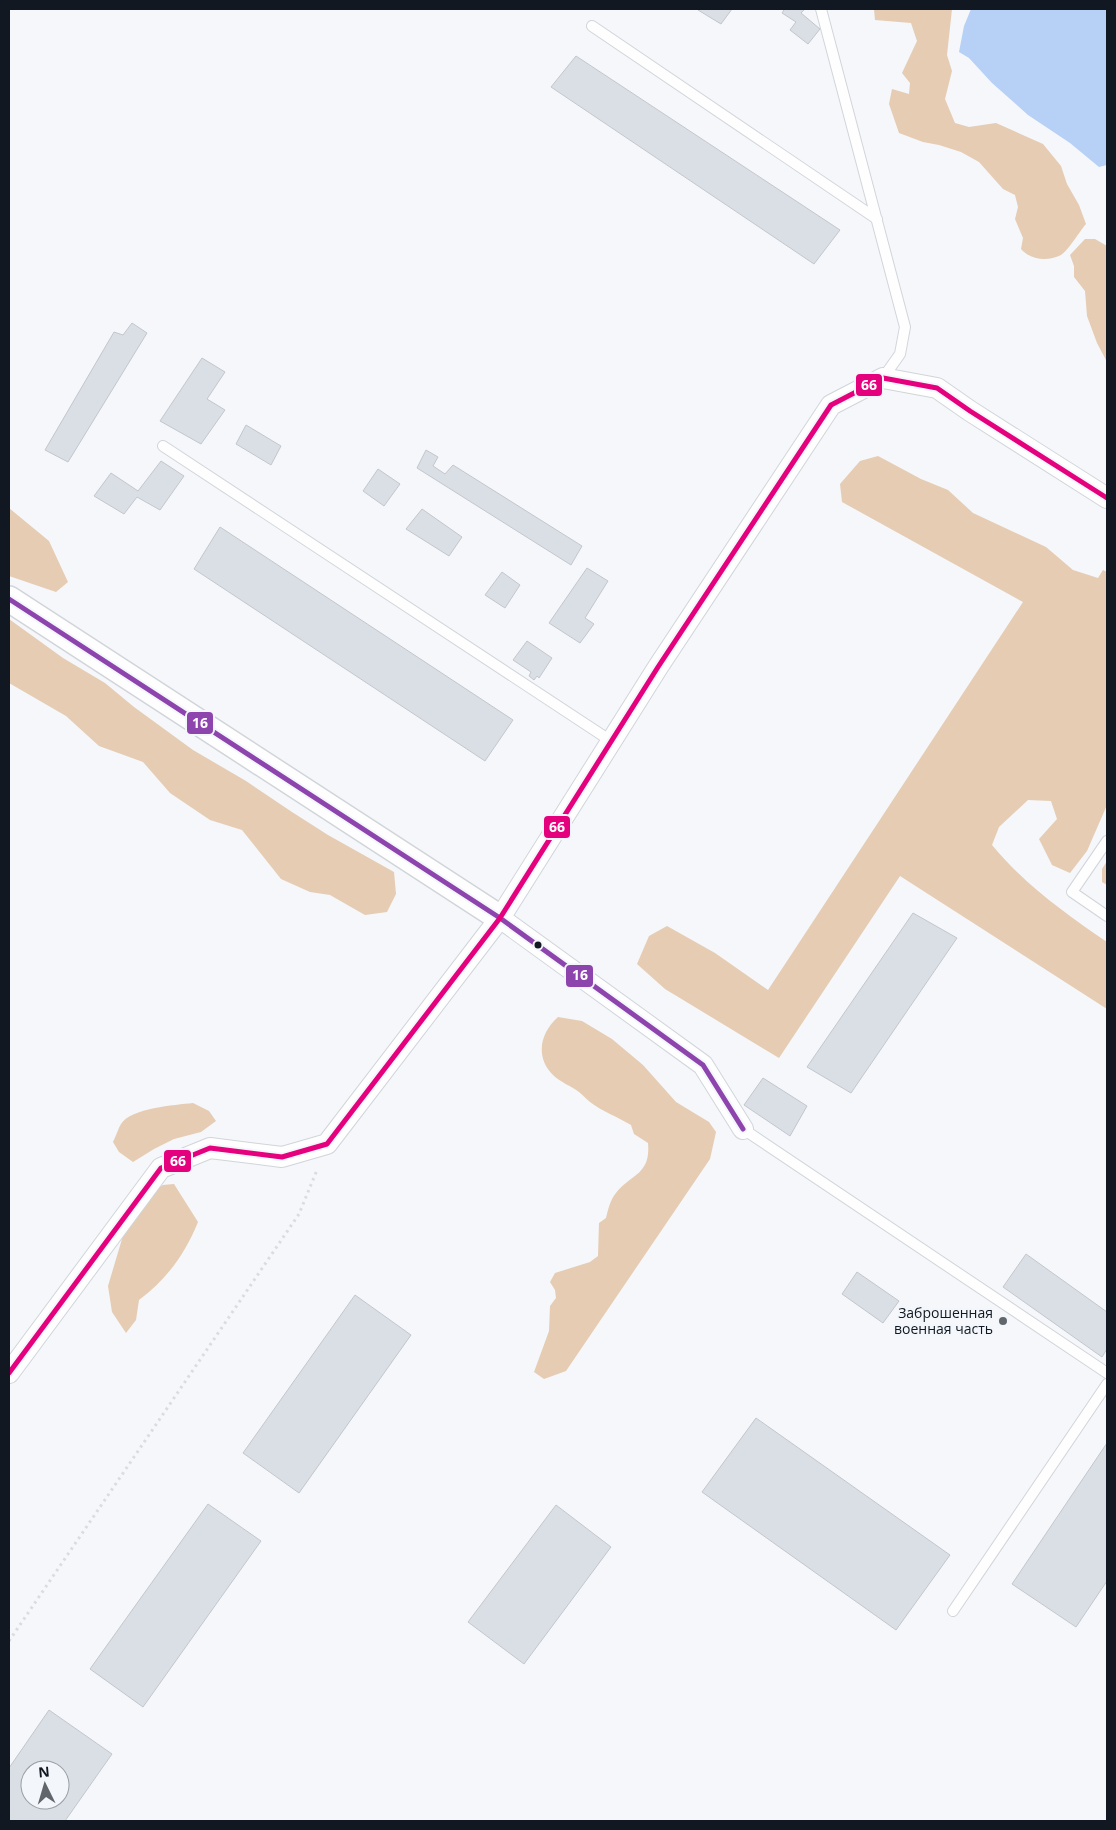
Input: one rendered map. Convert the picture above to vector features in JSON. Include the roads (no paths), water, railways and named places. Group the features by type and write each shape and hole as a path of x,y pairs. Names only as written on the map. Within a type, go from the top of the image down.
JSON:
{"street":[{"path":"9,1373 161,1168 210,1148 282,1158 327,1144 500,918 663,658 831,405 883,378 937,388 1107,498"},
{"path":"9,599 500,918 702,1064 744,1129"}],"lane":[{"path":"821,9 905,327 900,354 883,378"},
{"path":"592,26 877,220"},
{"path":"163,446 611,741"},
{"path":"1107,841 1072,892 1107,916"},
{"path":"744,1129 1107,1373"},
{"path":"953,1611 1107,1384"}],"water":[{"path":"971,9 1107,9 1107,165 1099,167 1070,143 1028,115 992,83 969,58 959,52 964,26"}],"place":[{"name":"Заброшенная военная часть","path":"1003,1321"}]}
